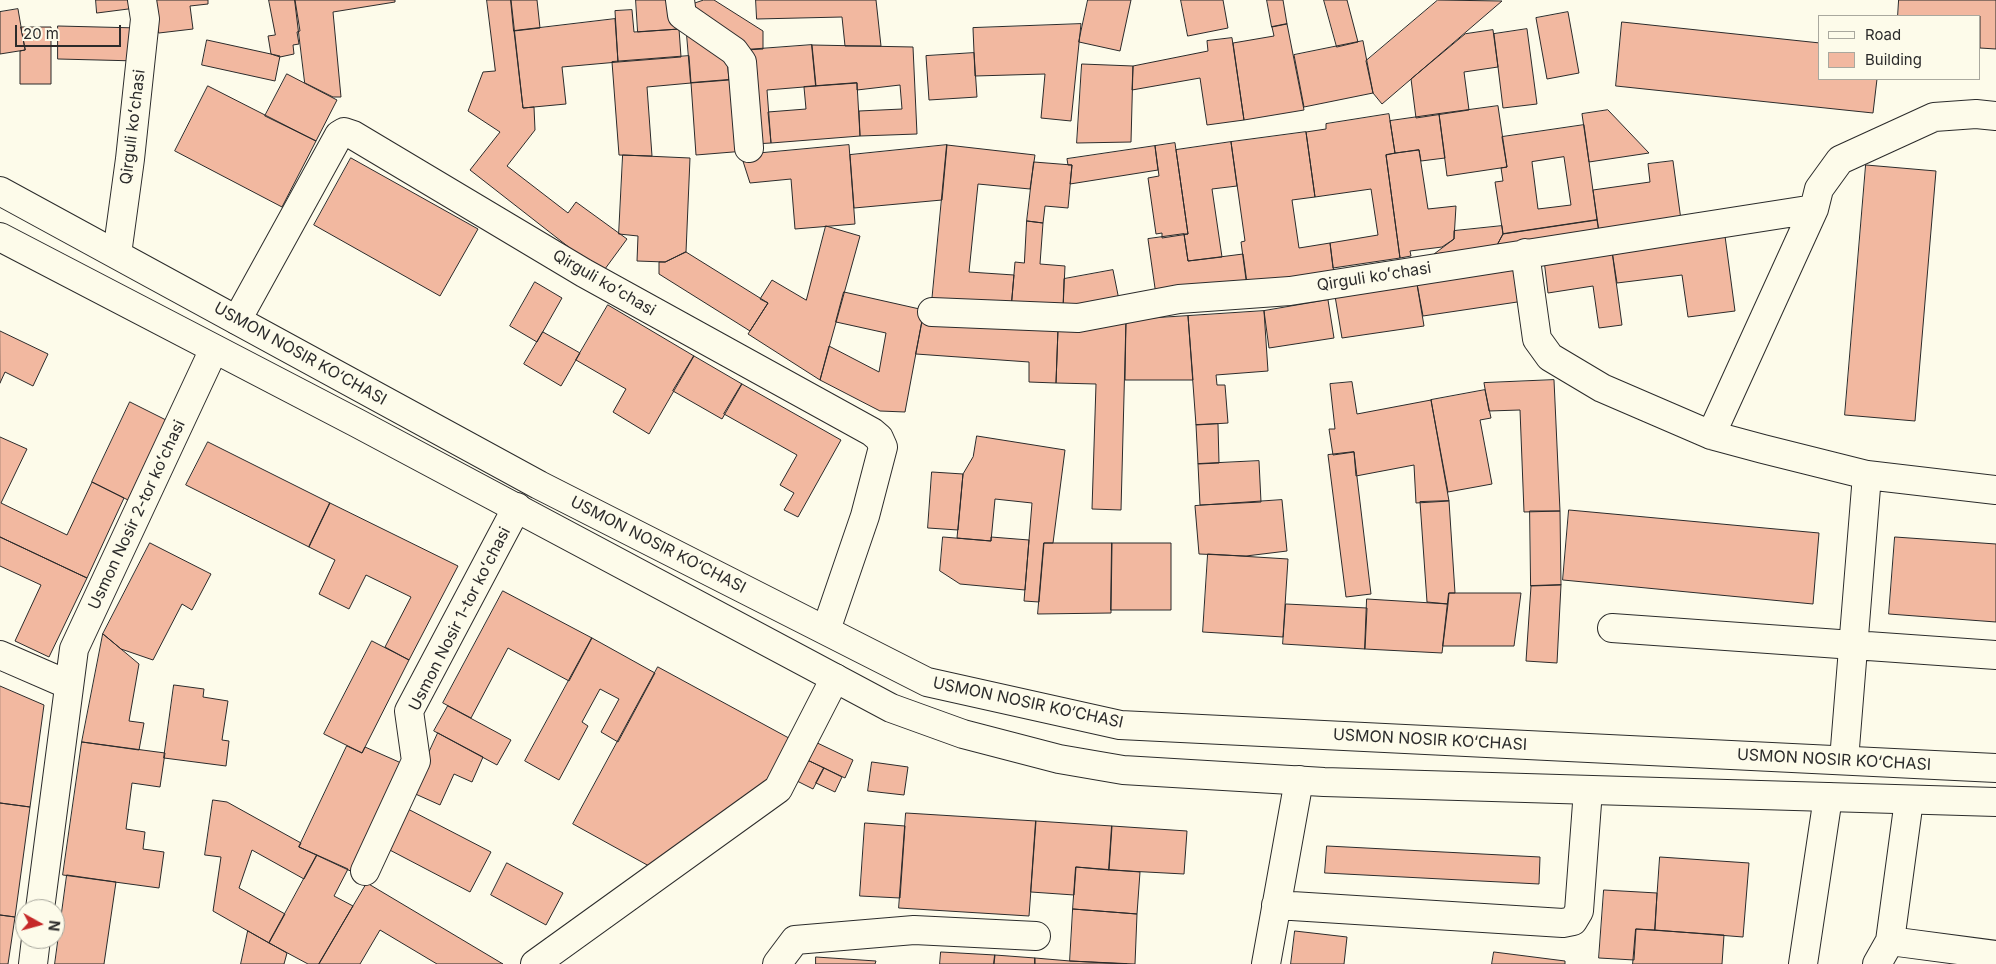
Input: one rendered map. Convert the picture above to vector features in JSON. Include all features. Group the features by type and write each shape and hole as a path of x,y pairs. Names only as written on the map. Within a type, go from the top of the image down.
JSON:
{"main road":[{"name":"Qirguli koʻchasi","path":"117,254 130,159 145,20 142,0"},
{"path":"680,0 682,15 734,51 742,62 749,148"},
{"path":"1711,435 1814,209 1819,189 1840,160 1934,117 1976,114 1996,116"},
{"name":"Qirguli koʻchasi","path":"237,320 339,135 344,132 353,134 584,273 880,438 883,447 865,516 826,630"},
{"name":"USMON NOSIR KO‘CHASI","path":"0,191 539,485 927,682 1120,725 1996,768"},
{"name":"Qirguli koʻchasi","path":"932,312 1078,318 1179,299 1290,291 1814,209"},
{"name":"USMON NOSIR KO‘CHASI","path":"0,238 517,507 891,708 963,734 1059,759 1123,770 1299,780 1996,802"},
{"path":"1524,254 1537,339 1550,357 1602,388 1711,435 1867,476 1996,490"},
{"name":"Usmon Nosir 2-tor koʻchasi","path":"41,899 74,649 214,349"},
{"path":"357,423 372,393"},
{"path":"1844,760 1867,476"},
{"name":"Usmon Nosir 1-tor koʻchasi","path":"365,871 416,761 409,711 517,507"},
{"path":"1612,628 1996,655"},
{"path":"0,655 69,685"},
{"path":"535,964 778,789 835,678"},
{"path":"1266,964 1299,780"},
{"path":"1276,905 1562,923 1573,921 1580,910 1588,790"},
{"path":"1803,964 1828,797"},
{"path":"1876,964 1890,940 1909,800"},
{"path":"777,964 795,940 914,930 1036,936"},
{"path":"1890,940 1996,955"},
{"path":"33,964 35,949"}],"building":[{"path":"96,0 135,0 136,8 97,13"},
{"path":"154,0 208,0 208,4 190,6 193,29 159,33"},
{"path":"269,0 295,0 300,31 297,32 299,44 293,45 294,54 280,57 271,54 268,36 275,35"},
{"path":"295,0 395,0 395,2 333,12 341,97 333,97 305,83"},
{"path":"487,0 511,0 523,108 534,107 535,130 507,166 568,213 576,202 627,239 602,273 470,170 500,132 468,111 483,72 495,71"},
{"path":"511,0 537,0 540,28 514,31"},
{"path":"636,0 677,0 679,29 638,32"},
{"path":"704,0 714,0 763,31 763,49 745,50 684,7"},
{"path":"756,0 876,0 881,46 845,46 842,17 757,19"},
{"path":"1088,0 1131,0 1120,51 1079,42"},
{"path":"1181,0 1223,0 1228,28 1188,36"},
{"path":"1267,0 1283,0 1287,24 1272,27"},
{"path":"1324,0 1347,0 1358,42 1337,47"},
{"path":"1438,0 1502,1 1382,104 1373,93 1366,61"},
{"path":"1899,0 1996,0 1996,49 1981,48 1981,15 1898,15"},
{"path":"18,9 25,50 0,54 0,12"},
{"path":"632,10 634,32 679,29 681,57 618,62 615,11"},
{"path":"1568,12 1579,73 1547,79 1536,18"},
{"path":"615,19 618,62 562,67 566,104 523,108 514,31"},
{"path":"1622,22 1818,43 1818,80 1877,80 1873,113 1616,86"},
{"path":"686,24 726,50 729,80 691,83"},
{"path":"1081,24 1071,121 1041,118 1045,74 975,76 973,28"},
{"path":"1287,24 1304,110 1244,120 1233,43 1274,36 1272,27"},
{"path":"58,26 139,28 138,61 58,59"},
{"path":"21,27 51,27 51,84 20,84 20,51 25,50"},
{"path":"1527,29 1537,104 1503,108 1494,34"},
{"path":"1493,30 1498,67 1464,72 1469,110 1416,118 1411,79 1465,34"},
{"path":"1232,38 1244,120 1207,125 1200,78 1132,90 1133,66 1208,51 1207,41"},
{"path":"207,40 280,56 275,81 202,65"},
{"path":"1363,41 1373,93 1304,107 1294,55"},
{"path":"812,45 913,47 917,134 860,136 859,111 902,109 900,85 857,90 857,83 816,86"},
{"path":"812,45 816,86 767,90 771,143 754,144 745,50"},
{"path":"974,53 977,97 929,100 926,56"},
{"path":"689,56 691,83 647,87 652,156 619,155 612,62"},
{"path":"1082,64 1133,66 1131,142 1077,143"},
{"path":"287,74 337,100 316,141 265,116"},
{"path":"740,79 745,151 696,155 691,83"},
{"path":"857,83 860,136 771,143 768,112 806,109 804,87"},
{"path":"208,86 316,141 282,207 175,151"},
{"path":"1498,106 1507,167 1447,176 1439,114"},
{"path":"1608,110 1649,153 1589,162 1582,114"},
{"path":"1389,114 1395,153 1386,155 1400,258 1333,268 1330,243 1378,235 1371,189 1315,197 1306,132 1326,129 1326,124"},
{"path":"1439,114 1445,158 1421,161 1419,150 1395,153 1390,121"},
{"path":"1584,125 1597,220 1503,234 1495,182 1503,181 1501,168 1507,167 1502,137","holes":["1564,157 1571,205 1538,209 1532,162"]},
{"path":"1306,132 1315,197 1292,200 1299,248 1330,243 1334,274 1247,287 1241,242 1245,241 1231,142"},
{"path":"1231,142 1237,186 1212,189 1222,257 1188,261 1184,234 1188,234 1176,150"},
{"path":"1175,143 1188,234 1162,238 1162,233 1156,234 1148,178 1159,176 1155,146"},
{"path":"849,145 855,224 795,229 791,179 750,183 741,155"},
{"path":"947,145 1035,155 1030,189 978,184 969,272 1014,275 1011,309 932,302"},
{"path":"947,145 942,200 854,208 850,155"},
{"path":"1155,146 1158,170 1070,184 1072,165 1068,165 1067,159"},
{"path":"1419,150 1428,209 1456,206 1454,239 1442,247 1410,251 1411,256 1400,258 1386,155"},
{"path":"623,155 690,158 686,252 665,262 637,261 638,236 619,234"},
{"path":"351,158 478,229 440,296 314,225"},
{"path":"1673,161 1681,220 1599,232 1593,190 1650,182 1648,164"},
{"path":"1034,162 1072,165 1068,208 1045,206 1043,223 1027,221"},
{"path":"1866,165 1936,171 1915,421 1845,415"},
{"path":"1597,220 1599,232 1496,247 1503,234"},
{"path":"1027,221 1043,223 1040,264 1065,266 1063,309 1011,309 1015,262 1024,263"},
{"path":"826,226 860,236 820,380 748,334 768,303 760,299 772,280 806,300"},
{"path":"1502,226 1503,234 1496,247 1434,254 1454,239 1454,231"},
{"path":"1184,234 1188,261 1243,254 1247,283 1156,295 1148,239"},
{"path":"1725,236 1735,311 1688,317 1682,275 1617,283 1612,251"},
{"path":"1612,251 1622,325 1599,328 1593,286 1548,293 1544,260"},
{"path":"686,252 768,303 750,331 659,274 659,262 665,262"},
{"path":"1519,268 1524,301 1423,316 1417,284"},
{"path":"1113,270 1119,300 1063,309 1064,279"},
{"path":"535,282 562,298 537,342 510,326"},
{"path":"1417,284 1424,326 1342,338 1335,296"},
{"path":"844,292 924,310 905,412 880,411 820,380 829,346 879,372 886,333 836,322"},
{"path":"1328,300 1334,338 1269,348 1264,311"},
{"path":"608,305 694,356 649,434 613,412 626,389 576,360"},
{"path":"1264,311 1268,371 1216,375 1217,385 1225,385 1228,423 1196,425 1188,316"},
{"path":"1188,316 1193,380 1125,380 1126,320"},
{"path":"923,318 1058,329 1056,383 1029,382 1029,362 916,354"},
{"path":"1126,320 1121,510 1092,509 1096,384 1056,383 1058,329"},
{"path":"0,331 48,354 33,386 5,372 0,383"},
{"path":"543,332 580,353 561,386 524,364"},
{"path":"694,356 742,384 722,419 673,391"},
{"path":"1554,380 1560,511 1524,512 1520,410 1489,411 1484,383"},
{"path":"1352,382 1357,414 1431,400 1449,501 1416,503 1414,465 1356,476 1354,452 1333,455 1329,429 1335,429 1330,384"},
{"path":"742,384 841,440 798,517 784,510 794,493 780,485 797,455 724,414"},
{"path":"1485,390 1491,418 1480,420 1492,484 1448,492 1431,400"},
{"path":"130,402 166,420 128,500 92,482"},
{"path":"1218,424 1219,463 1198,464 1196,425"},
{"path":"977,436 1065,450 1053,543 1044,543 1039,602 1024,601 1032,503 995,499 991,541 957,538 963,474 973,457"},
{"path":"0,437 27,449 1,503 67,535 92,482 124,498 87,578 0,537"},
{"path":"208,442 330,503 309,547 186,485"},
{"path":"1354,452 1371,594 1346,597 1328,455"},
{"path":"1259,461 1261,502 1200,505 1198,464"},
{"path":"932,472 963,474 958,530 928,528"},
{"path":"1282,500 1287,551 1246,556 1199,554 1195,506"},
{"path":"1449,501 1455,593 1449,593 1448,604 1427,602 1420,502"},
{"path":"330,503 458,566 409,660 385,647 411,597 366,575 349,609 319,594 335,560 309,547"},
{"path":"1569,510 1819,533 1813,604 1563,580"},
{"path":"1530,511 1560,511 1561,585 1531,586"},
{"path":"0,537 87,578 49,657 15,641 41,585 0,566"},
{"path":"943,537 991,541 991,537 1029,540 1025,590 960,584 940,571"},
{"path":"1895,537 1996,544 1996,622 1889,614"},
{"path":"150,543 211,574 192,610 182,604 153,660 121,649 103,634"},
{"path":"1044,543 1112,543 1111,613 1038,614"},
{"path":"1112,543 1171,543 1171,610 1111,610"},
{"path":"1208,554 1288,559 1283,637 1203,632"},
{"path":"1561,585 1557,663 1526,661 1531,586"},
{"path":"503,591 592,638 569,681 508,648 471,718 443,703"},
{"path":"1449,593 1521,593 1514,646 1443,646"},
{"path":"1367,599 1448,604 1442,653 1365,649"},
{"path":"1286,604 1367,608 1365,649 1283,644"},
{"path":"103,634 139,664 129,721 144,723 139,750 82,742"},
{"path":"592,638 655,673 618,742 601,732 619,699 600,689 582,722 588,726 559,780 525,761"},
{"path":"372,641 409,660 362,753 324,734"},
{"path":"658,667 798,743 775,787 649,866 573,824"},
{"path":"174,685 204,689 203,697 228,701 222,740 229,741 226,766 164,758"},
{"path":"0,686 44,705 30,807 0,803"},
{"path":"448,706 511,740 497,765 434,731"},
{"path":"438,733 483,757 472,782 454,774 440,805 411,792"},
{"path":"809,739 853,760 845,778 801,757"},
{"path":"82,742 165,753 160,787 132,783 126,829 145,832 143,849 164,852 159,888 63,875"},
{"path":"347,746 362,753 365,747 408,766 357,874 299,847"},
{"path":"801,757 824,768 813,789 791,778"},
{"path":"872,762 908,767 904,795 868,791"},
{"path":"824,768 842,777 835,792 816,783"},
{"path":"213,800 227,802 301,843 299,847 317,855 304,879 252,850 239,888 285,914 269,943 213,911 221,857 205,855"},
{"path":"0,803 30,807 17,899 15,899 15,917 0,915"},
{"path":"404,807 491,852 470,892 384,847"},
{"path":"906,813 1036,821 1029,916 899,908"},
{"path":"1036,821 1112,826 1109,870 1076,867 1074,895 1031,892"},
{"path":"865,823 905,826 900,898 860,896"},
{"path":"1112,826 1187,831 1184,874 1109,870"},
{"path":"1327,846 1540,857 1539,884 1325,873"},
{"path":"317,855 348,869 334,896 353,906 319,964 308,964 269,943"},
{"path":"1660,857 1749,863 1743,937 1655,930"},
{"path":"507,863 563,893 546,925 491,895"},
{"path":"1076,867 1140,872 1137,914 1073,909"},
{"path":"67,875 116,882 104,964 55,964 57,949 65,949 64,899"},
{"path":"367,883 503,964 437,964 380,930 360,964 319,964"},
{"path":"1604,890 1657,893 1655,930 1636,929 1634,960 1599,958"},
{"path":"1073,909 1137,914 1135,964 1070,961"},
{"path":"0,915 15,917 8,964 0,964"},
{"path":"1636,929 1724,935 1722,964 1633,964"},
{"path":"248,931 287,953 284,964 241,964"},
{"path":"1295,931 1347,937 1344,964 1291,964"},
{"path":"941,952 995,955 994,964 940,964"},
{"path":"1494,952 1565,961 1565,964 1492,964"},
{"path":"995,955 1035,958 1035,964 994,964"},
{"path":"816,957 876,961 875,964 816,964"},
{"path":"1035,958 1070,961 1127,964 1035,964"}]}
